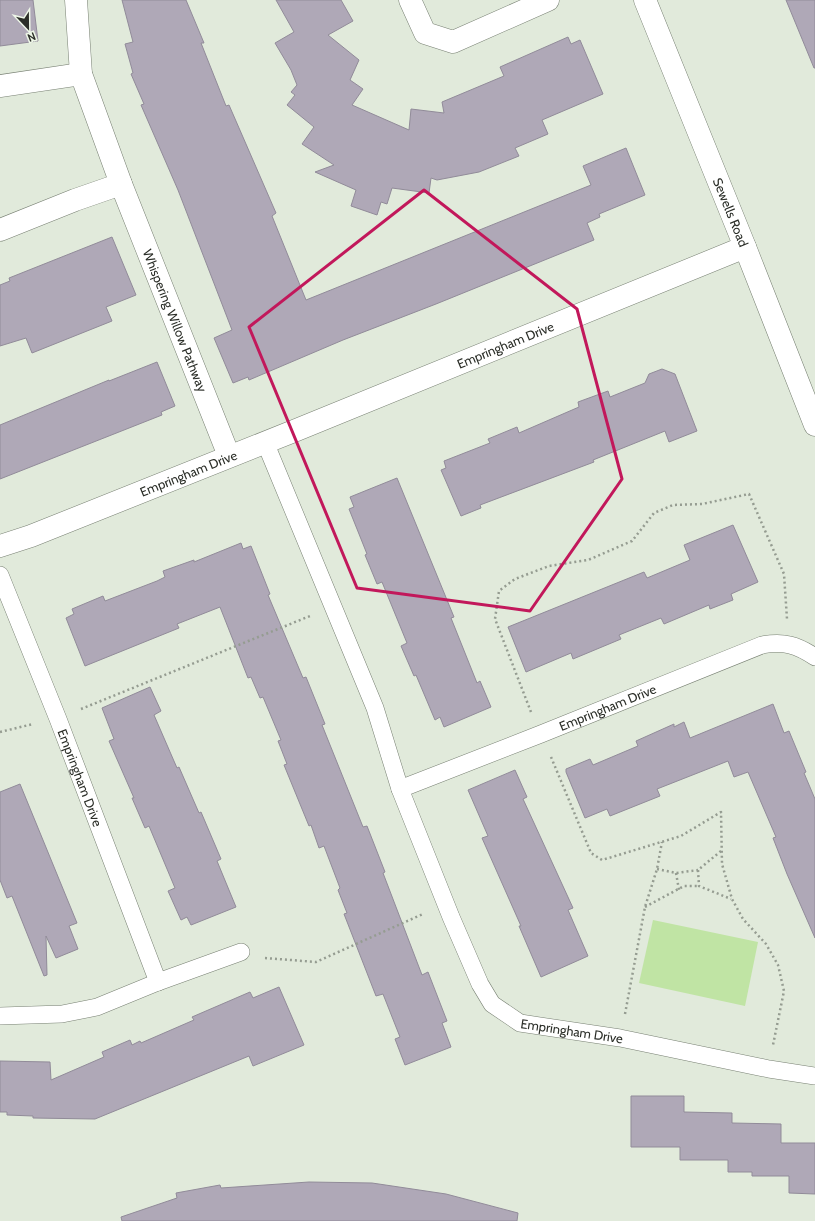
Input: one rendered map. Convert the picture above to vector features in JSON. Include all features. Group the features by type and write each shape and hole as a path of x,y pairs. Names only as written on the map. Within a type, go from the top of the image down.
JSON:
{"street":[{"name":"Whispering Willow Pathway","path":"76,0 81,74 121,184 229,456"},
{"path":"410,0 425,33 453,42 548,0"},
{"name":"Sewells Road","path":"645,0 815,425"},
{"path":"0,86 81,74"},
{"path":"0,230 75,200 121,184"},
{"name":"Empringham Drive","path":"0,546 31,536 745,247"}],"lane":[{"name":"Empringham Drive","path":"265,442 375,708 400,789 446,904 480,984 492,1004 520,1023 620,1038 769,1069 815,1076"},
{"name":"Empringham Drive","path":"0,575 58,719 158,982"},
{"name":"Empringham Drive","path":"400,789 762,646 775,643 787,644 805,650 815,657"},
{"path":"0,1016 62,1014 98,1007 158,982 241,952"}],"path":[{"path":"769,1069 784,991 778,966 766,944 743,919 732,899 722,864 721,812 681,836 602,860 591,854 533,718 495,619 499,591 515,580 549,566 588,560 632,541 654,513 673,505 702,504 749,494 784,574 787,624"},
{"path":"0,732 58,719 333,606"},
{"path":"620,1038 646,907 657,868 662,842"},
{"path":"657,868 676,873 698,870 721,851"},
{"path":"698,870 699,886"},
{"path":"676,873 679,890"},
{"path":"646,907 684,886 699,886 732,899"},
{"path":"241,952 260,958 316,962 446,904"}],"highlighted area":[{"path":"424,190 577,309 622,479 530,611 357,588 249,327"}],"green space":[{"path":"653,920 758,942 745,1006 639,983"}],"building":[{"path":"0,0 33,0 38,41 0,46"},
{"path":"122,0 186,0 204,43 201,43 226,106 229,105 276,213 272,216 306,300 591,185 583,166 626,148 645,195 599,214 600,217 587,223 594,240 343,340 249,380 248,377 233,383 214,338 232,330 178,190 141,105 144,104 131,74 133,73 125,44 133,42"},
{"path":"276,0 341,0 353,21 328,35 359,60 350,80 363,89 352,105 409,130 411,109 444,113 442,102 504,76 500,67 568,37 571,44 580,40 603,94 542,120 548,134 515,148 519,156 479,172 437,180 431,178 429,193 392,188 387,204 381,202 377,215 351,206 356,190 315,172 334,165 302,144 314,127 287,105 295,95 291,92 297,85 291,70 275,43 294,32"},
{"path":"786,0 815,0 815,68 814,68"},
{"path":"112,237 136,295 106,307 112,321 32,353 26,338 0,346 0,285 10,281 9,278"},
{"path":"157,362 175,406 161,412 162,415 0,479 0,425"},
{"path":"662,369 675,374 697,431 669,442 665,431 593,460 594,462 480,505 481,508 461,516 441,470 446,468 444,461 490,443 488,439 517,427 519,433 579,407 578,402 608,391 610,397 645,383 649,374"},
{"path":"397,478 454,617 451,618 477,683 480,681 491,707 444,727 440,717 435,720 416,675 414,676 401,646 407,643 382,582 377,584 349,509 354,507 350,497"},
{"path":"733,525 758,582 731,594 733,600 710,609 709,605 664,624 661,618 619,635 621,639 573,659 571,653 526,672 508,627 644,572 647,578 690,560 684,545"},
{"path":"241,543 243,549 251,546 270,594 268,595 303,678 306,677 325,724 322,725 363,827 367,826 385,872 383,873 422,975 428,972 447,1021 442,1023 451,1047 405,1065 395,1039 400,1037 383,994 376,996 344,914 347,913 338,890 340,888 324,846 319,848 311,825 309,826 284,765 287,764 278,741 281,740 263,697 260,698 251,677 248,678 220,607 177,624 179,628 85,666 66,618 74,614 72,609 103,596 105,601 157,581 165,577 163,571 194,560 194,562"},
{"path":"150,687 161,711 154,715 177,768 179,767 199,813 201,812 221,859 217,861 236,907 191,925 187,917 181,920 168,891 175,888 149,826 145,828 132,798 134,798 109,741 114,739 102,708"},
{"path":"773,704 784,733 789,731 806,772 804,773 815,799 815,938 787,874 773,838 776,837 748,772 734,777 728,761 657,789 660,796 610,816 607,809 585,818 566,772 566,769 590,759 593,765 638,746 636,741 674,724 674,727 684,722 690,738"},
{"path":"515,770 527,797 523,799 573,908 568,910 588,956 541,977 519,926 521,926 482,838 488,836 468,790"},
{"path":"20,784 77,923 69,926 78,949 56,958 46,936 47,975 44,976 12,896 7,898 0,880 0,792"},
{"path":"279,987 304,1045 253,1066 249,1056 95,1119 33,1118 33,1116 7,1115 7,1112 0,1112 0,1061 50,1062 51,1080 104,1057 102,1052 130,1040 132,1045 140,1041 141,1043 194,1020 192,1017 250,992 253,998"},
{"path":"631,1096 684,1096 684,1112 732,1113 732,1123 781,1124 781,1143 815,1143 815,1194 789,1193 789,1176 752,1176 752,1172 728,1172 728,1160 680,1160 680,1147 631,1147"},
{"path":"309,1182 372,1183 446,1194 518,1213 517,1221 122,1221 121,1217 177,1198 176,1193 220,1185 221,1188"}]}
